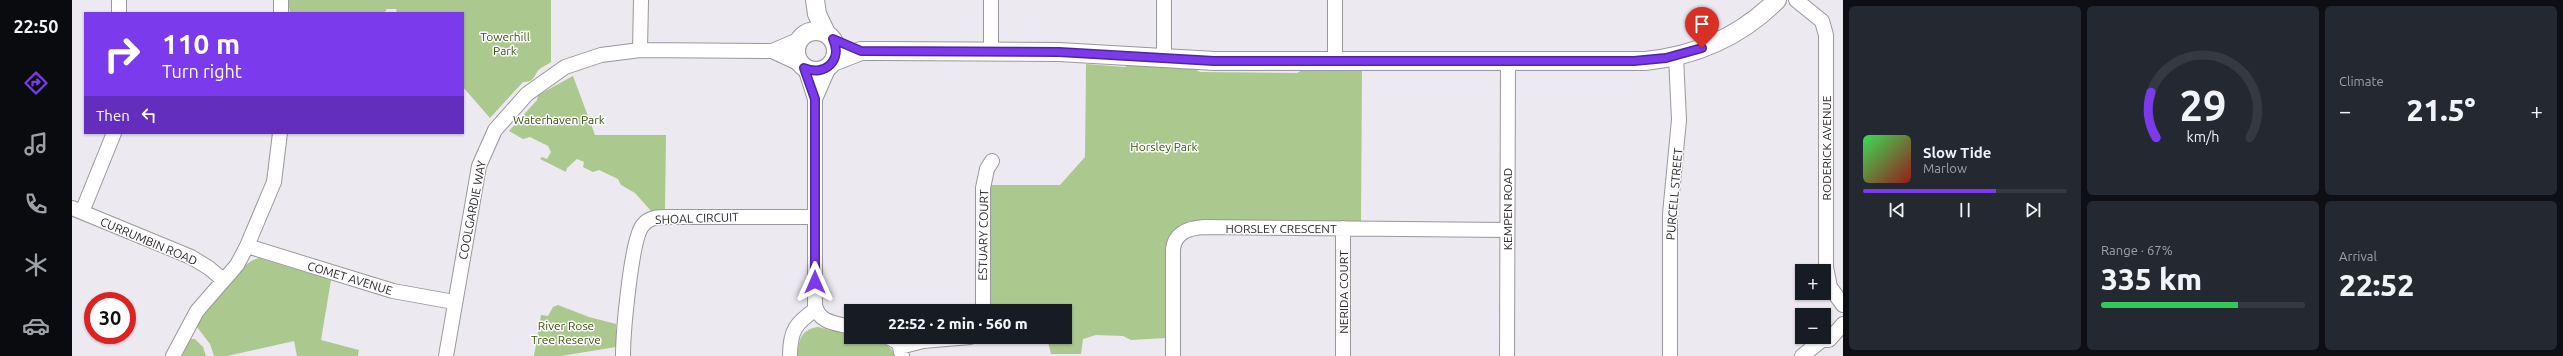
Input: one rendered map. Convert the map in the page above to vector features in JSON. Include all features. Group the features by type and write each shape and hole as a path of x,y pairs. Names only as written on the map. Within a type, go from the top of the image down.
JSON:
{"street":[{"path":"119,0 119,12"},
{"path":"281,0 281,12"},
{"path":"640,50 641,0"},
{"path":"991,0 991,52"},
{"path":"1164,0 1164,59"},
{"path":"1335,0 1335,61"},
{"path":"802,66 817,71 861,51 1080,53 1164,59 1508,62 1634,61 1676,56 1702,48 1730,36 1756,18 1777,0"},
{"name":"RODERICK AVENUE","path":"1796,0 1822,21 1826,35 1826,267 1830,287 1843,305"},
{"path":"815,2 836,50 815,99"},
{"path":"815,2 795,52 815,99 814,217 818,312 824,320 844,325"},
{"path":"800,38 814,30 861,51"},
{"name":"COOLGARDIE WAY","path":"446,356 454,302 477,176 487,145 498,126 527,94 565,67 601,55 640,50 772,51 800,38"},
{"name":"COOLGARDIE WAY","path":"772,51 802,66"},
{"name":"PURCELL STREET","path":"1670,356 1670,214 1679,120 1676,56"},
{"name":"KEMPEN ROAD","path":"1508,62 1508,356"},
{"path":"77,210 114,134"},
{"path":"174,356 198,311 222,280 236,265 247,246 274,182 280,134"},
{"name":"ESTUARY COURT","path":"982,304 983,188 987,169 992,161"},
{"name":"CURRUMBIN ROAD","path":"77,210 191,257 209,268 222,280"},
{"name":"SHOAL CIRCUIT","path":"623,356 624,319 638,234 647,221 656,217 672,216 814,217"},
{"name":"HORSLEY CRESCENT","path":"1173,356 1173,249 1176,239 1182,232 1196,228 1507,230"},
{"name":"NERIDA COURT","path":"1343,228 1343,356"},
{"name":"COMET AVENUE","path":"247,246 394,291 454,302"},
{"path":"1831,326 1843,309"},
{"path":"790,356 791,342 798,322 818,312"},
{"path":"1831,338 1843,324"},
{"path":"901,351 916,344"},
{"path":"1802,356 1815,344"}],"green space":[{"name":"Towerhill Park","path":"288,0 551,0 551,62 539,69 532,80 523,82 490,118 464,88 464,12 397,12 396,9 387,9 385,12 290,12"},
{"name":"Horsley Park","path":"1132,63 1193,68 1200,72 1297,73 1306,68 1362,69 1361,222 1190,221 1174,230 1166,246 1165,338 1131,340 1123,336 1096,335 1083,339 1081,354 1051,354 1048,344 1072,344 1072,304 990,304 991,185 1060,185 1085,157 1086,64 1125,67"},
{"name":"Waterhaven Park","path":"573,76 595,135 666,135 665,209 651,211 635,193 621,185 618,179 599,170 593,172 583,167 584,162 577,159 567,168 566,172 540,159 542,157 547,159 551,152 548,146 530,137 523,139 509,131 537,100 538,95"},
{"path":"259,258 331,280 321,340 359,350 358,356 297,356 294,341 227,356 214,356 210,344 197,327 215,298 224,287 251,261"},
{"name":"River Rose Tree Reserve","path":"558,305 589,317 616,324 616,347 561,356 534,356 541,315 548,316 553,307"},
{"path":"818,327 844,333 844,344 885,344 888,346 895,356 798,356 800,341 804,333 812,328"},
{"path":"190,339 195,339 203,347 206,356 182,356"}],"route":[{"path":"815,282 815,99 811,83 804,68 810,71 817,71 829,67 836,56 833,39 842,45 861,51 1059,52 1214,61 1645,61 1686,54 1702,48"}]}
